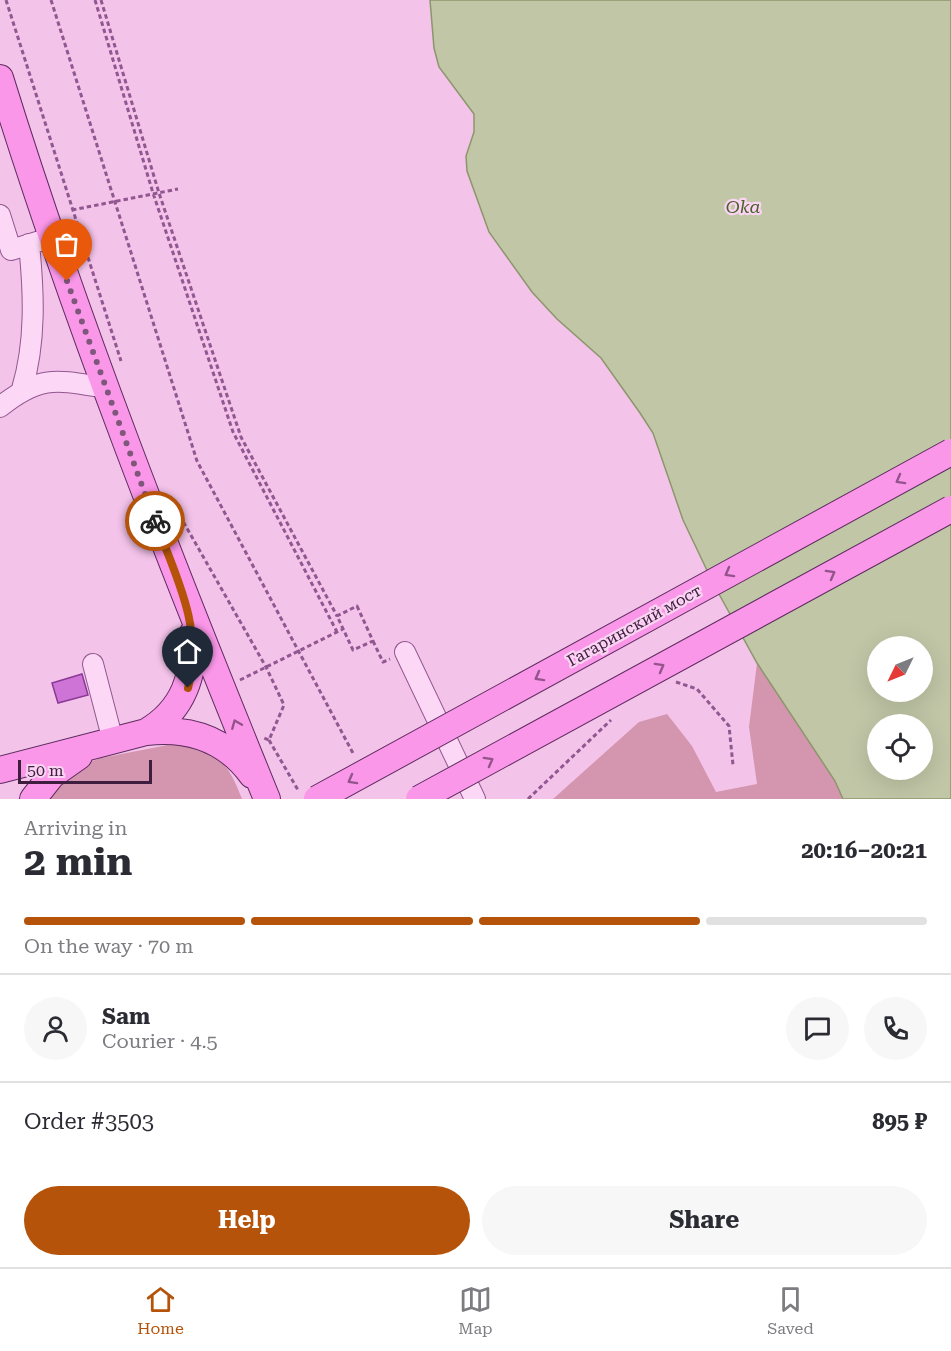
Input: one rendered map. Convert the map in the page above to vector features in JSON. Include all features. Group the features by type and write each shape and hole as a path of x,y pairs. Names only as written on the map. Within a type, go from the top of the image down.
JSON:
{"main road":[{"path":"0,78 40,241 106,388 186,604 266,798"},
{"name":"Гагаринский мост","path":"308,794 951,452"},
{"path":"419,799 951,509"},
{"path":"146,732 167,717 188,688 194,654 193,632 186,604"},
{"path":"0,770 146,732 182,731 212,740 230,752 248,769 266,798"},
{"path":"33,799 42,786 63,766 108,742"}],"street":[{"path":"0,215 11,250 40,241 29,364 22,389"},
{"path":"0,407 22,389 54,380 106,388"},
{"path":"405,652 476,799"},
{"path":"93,664 108,742"}],"path":[{"path":"6,0 123,367"},
{"path":"51,0 113,202 197,461 356,757"},
{"path":"95,0 153,194 232,432 337,632"},
{"path":"101,0 159,193 241,437 353,650 373,641"},
{"path":"72,210 178,189"},
{"path":"171,501 266,667 284,705 270,740"},
{"path":"337,616 357,606 383,662"},
{"path":"266,667 343,629"},
{"path":"668,680 697,689 729,726 733,765"},
{"path":"528,799 618,713"},
{"path":"257,735 270,740 308,794"}],"shaded area":[{"path":"757,663 835,781 843,799 553,799 639,722 667,714 692,746 716,792 757,784 749,727"},
{"path":"173,744 200,749 218,758 231,775 242,799 46,799 79,766 101,758"}],"water":[{"name":"Oka","path":"430,0 951,0 951,799 843,799 835,781 757,663 714,585 683,520 653,433 601,358 557,319 532,292 489,232 467,171 466,156 474,132 474,114 439,67 434,48"}],"building":[{"path":"82,674 88,695 58,703 52,683"}],"way so far":[{"path":"67,281 155,521"}],"route":[{"path":"155,521 186,604 193,632 194,654 188,688"}]}
